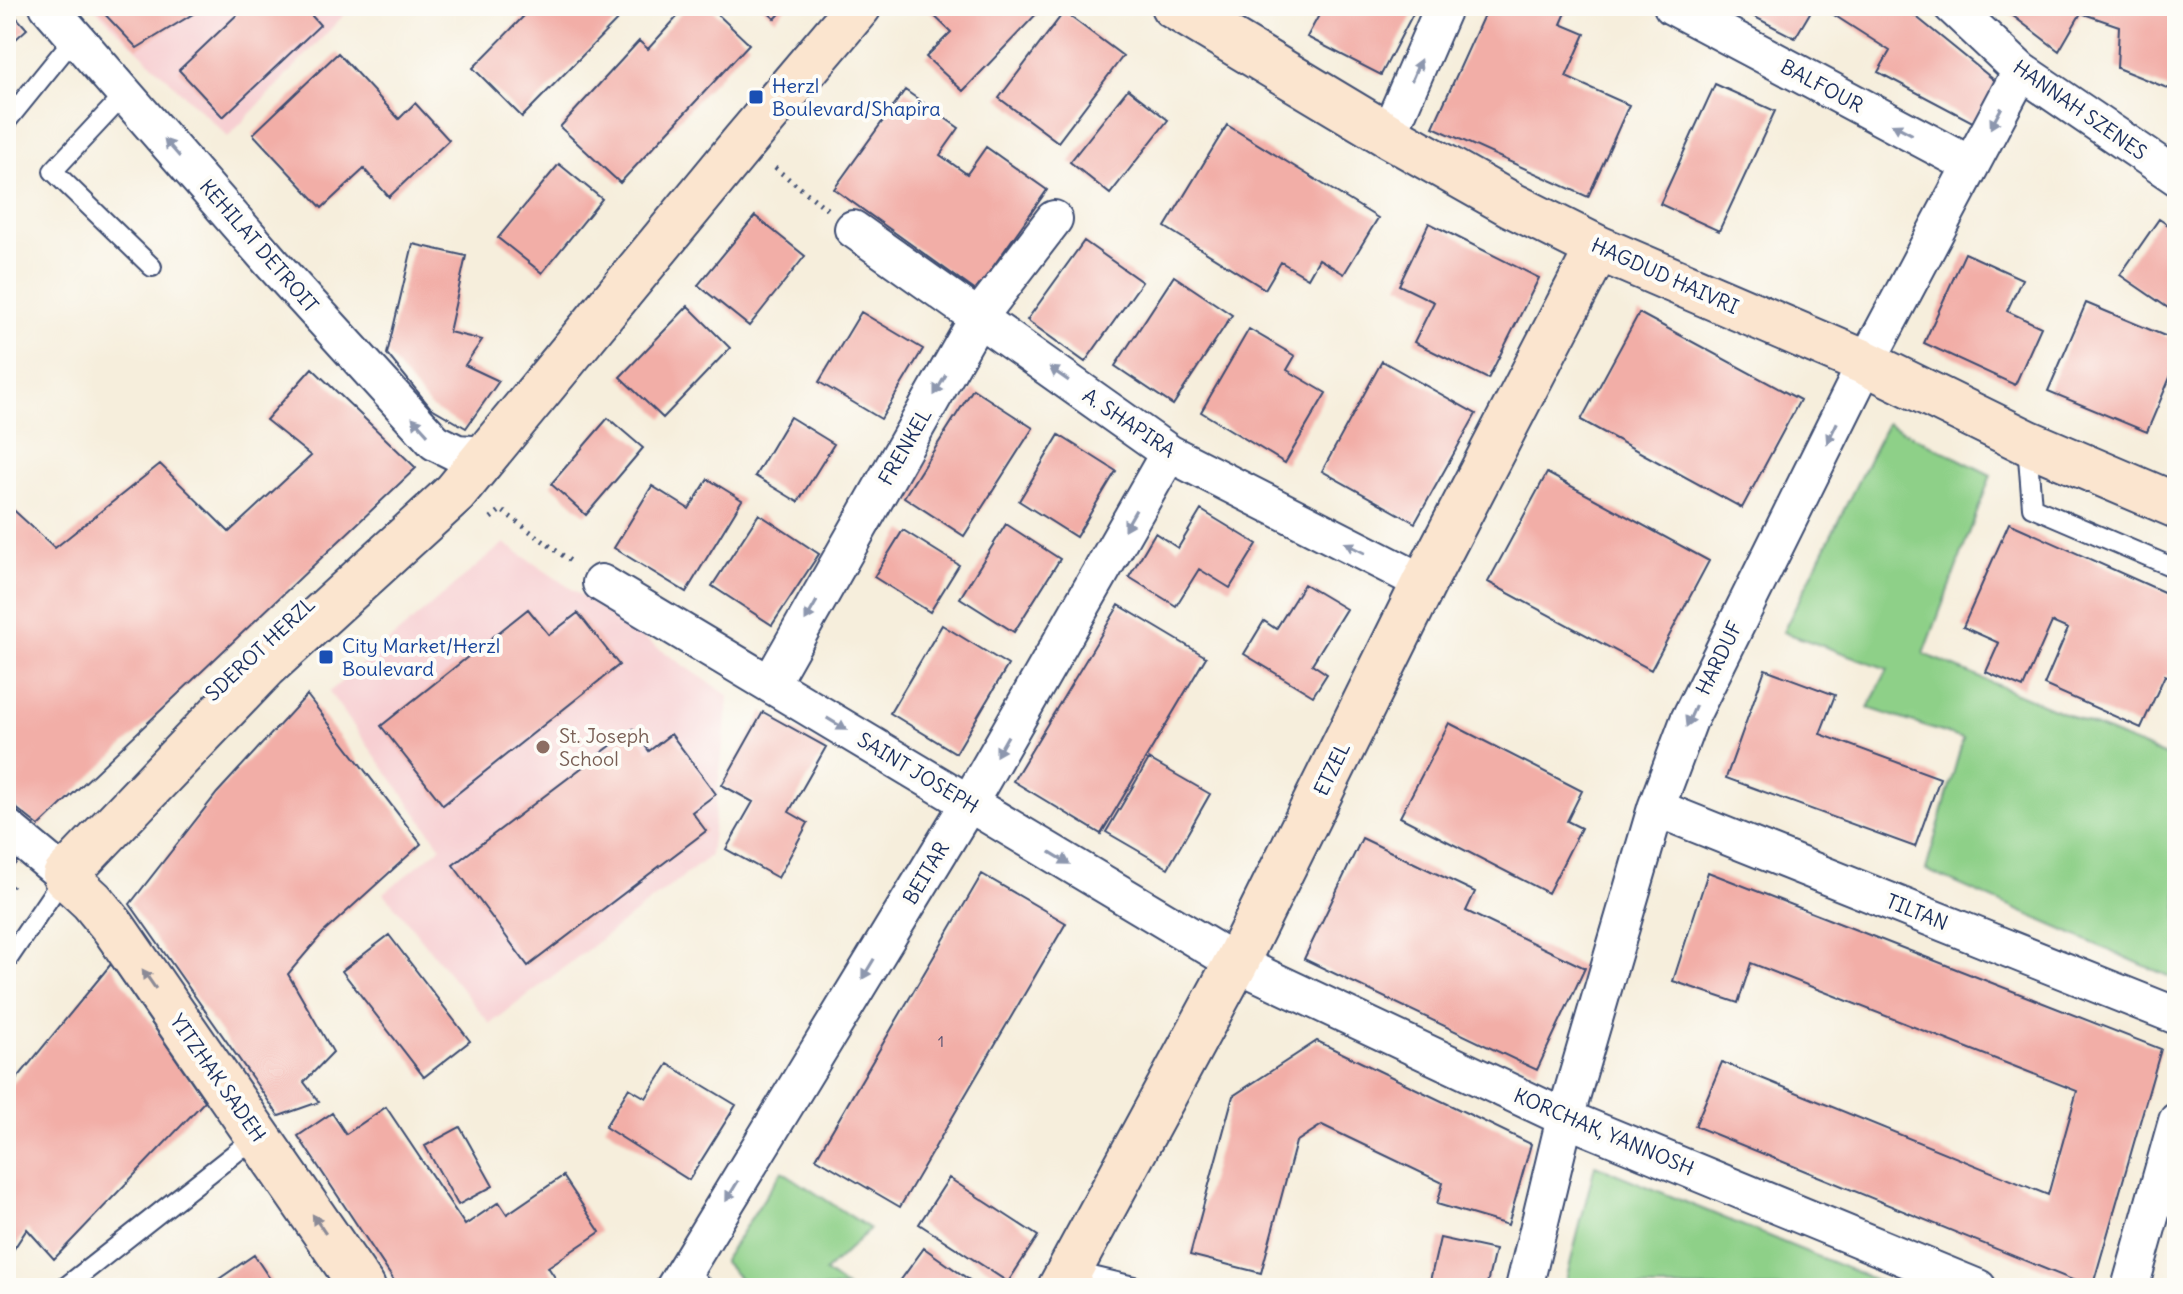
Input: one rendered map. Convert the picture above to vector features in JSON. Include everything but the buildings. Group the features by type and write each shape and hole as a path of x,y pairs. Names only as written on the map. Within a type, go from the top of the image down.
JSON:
{"street":[{"name":"KEHILAT DETROIT","path":"48,6 271,262 435,442 457,453 488,455"},
{"name":"SDEROT HERZL","path":"65,876 266,666 455,493 859,6"},
{"name":"HAGDUD HAIVRI","path":"1173,6 1388,135 1512,205 1598,248 1866,363 2027,442 2177,506"},
{"path":"1388,135 1444,6"},
{"name":"BALFOUR","path":"1672,6 1971,165"},
{"name":"HANNAH SZENES","path":"1952,6 2021,71 2177,177"},
{"name":"HARDUF","path":"1524,1288 1565,1118 1656,808 1689,720 1866,363 2021,71"},
{"path":"1512,205 1564,268 1576,290"},
{"name":"FRENKEL","path":"770,684 978,318 1054,219"},
{"name":"A. SHAPIRA","path":"853,229 1169,453 1424,583"},
{"name":"ETZEL","path":"1065,1279 1236,963 1424,583 1598,248"},
{"name":"BEITAR","path":"688,1281 969,803 1169,453"},
{"name":"SAINT JOSEPH","path":"601,583 1236,963"},
{"name":"TILTAN","path":"1656,808 2177,1016"},
{"path":"6,827 65,876"},
{"name":"YITZHAK SADEH","path":"65,876 92,901 114,928 363,1288"},
{"name":"KORCHAK, YANNOSH","path":"1236,963 1565,1118 1978,1288"},
{"path":"2130,1288 2177,1121"}],"lane":[{"path":"6,122 75,37"},
{"path":"125,94 53,171 152,267"},
{"path":"2027,442 2032,507 2177,569"},
{"name":"SDEROT HERZL","path":"298,612 445,484 488,455"},
{"name":"SDEROT HERZL","path":"6,962 137,775"},
{"path":"64,1288 258,1135"},
{"path":"1065,1279 1142,1288"}],"path":[{"path":"743,143 853,229"},
{"path":"455,493 486,522 501,510 601,583"}],"shaded area":[{"path":"92,6 337,6 343,16 228,137"},
{"path":"504,543 729,696 710,856 490,1024 384,893 441,847 329,692"}],"green space":[{"path":"1887,423 1991,475 1924,654 2177,761 2177,980 1926,870 1963,739 1868,708 1888,669 1783,632"},
{"path":"1595,1165 1885,1284 1884,1288 1564,1288"},
{"path":"782,1171 870,1229 825,1272 847,1288 749,1288 723,1261"}],"place":[{"name":"Herzl Boulevard/Shapira","path":"756,97"},
{"name":"City Market/Herzl Boulevard","path":"326,657"},
{"name":"St. Joseph School","path":"543,747"}]}
